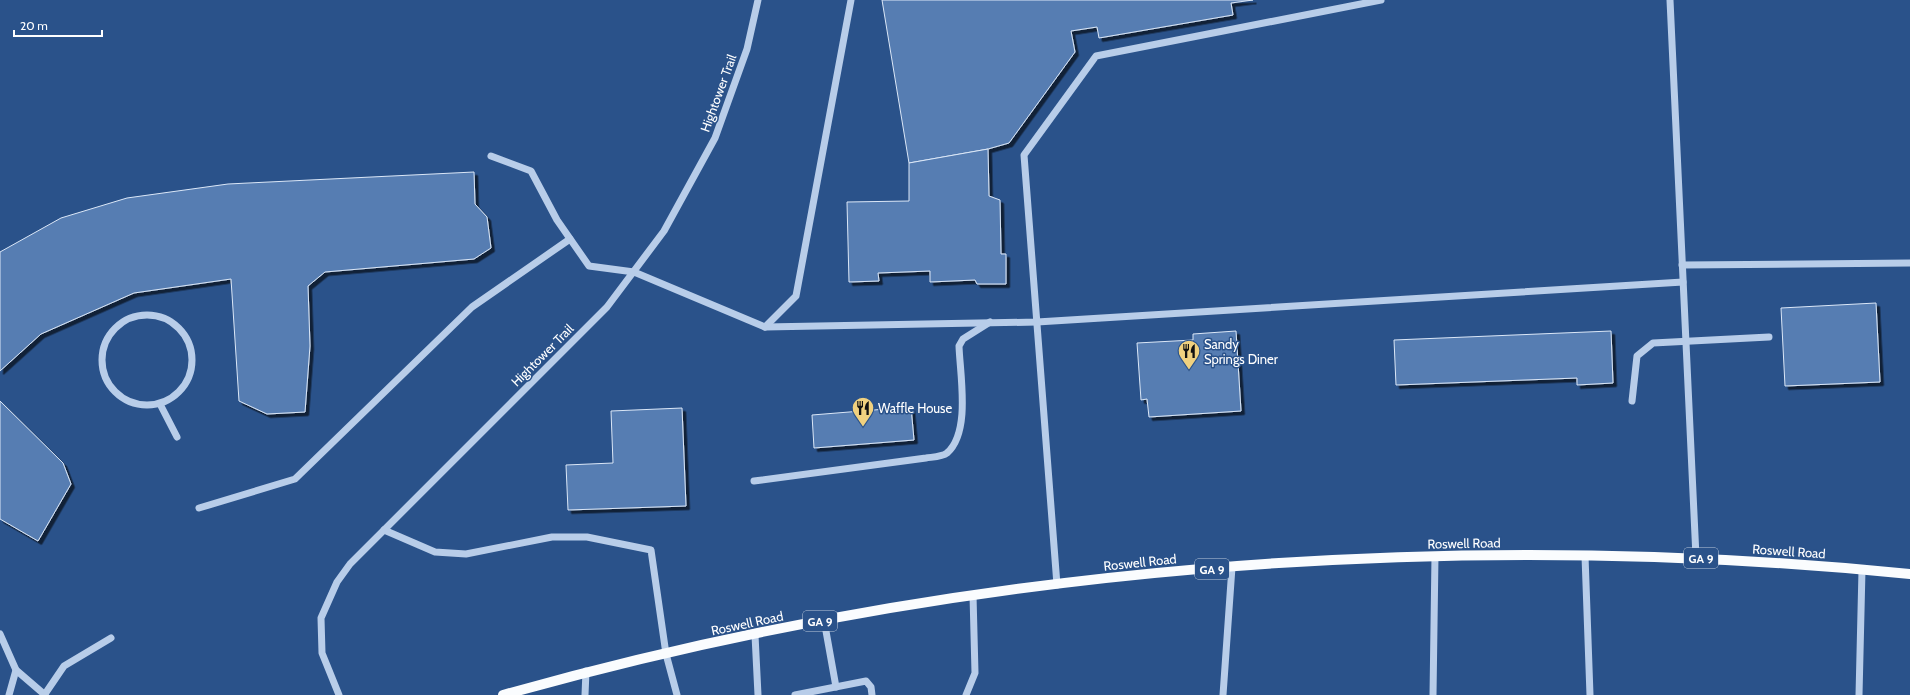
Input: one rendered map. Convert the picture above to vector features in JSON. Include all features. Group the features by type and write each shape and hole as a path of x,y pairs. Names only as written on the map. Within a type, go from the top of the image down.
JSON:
{"main road":[{"name":"Roswell Road","path":"503,695 586,672 824,620 973,595 1170,571 1435,556 1585,556 1696,557 1910,574"}],"street":[{"name":"Hightower Trail","path":"339,695 322,653 321,618 337,582 350,564 607,307 664,231 714,138 747,48 758,0"},
{"path":"765,327 796,296 851,0"},
{"path":"1057,585 1024,155 1096,56 1381,0"},
{"path":"1670,0 1696,557"},
{"path":"491,156 531,171 557,220 589,266 634,272 765,327 1037,322 1683,282"},
{"path":"199,508 295,479 472,307 570,239"},
{"path":"1682,265 1910,263"},
{"path":"147,314 168,320 184,334 190,346 193,361 190,375 183,388 173,398 160,404 145,406 130,403 116,394 106,382 101,366 102,351 108,336 119,324 133,317 147,314"},
{"path":"754,481 946,454 958,439 962,418 959,346 963,340 990,322"},
{"path":"1632,401 1637,356 1653,343 1769,337"},
{"path":"160,404 177,437"},
{"path":"384,530 435,552 466,554 552,537 587,537 651,550 666,654 677,695"},
{"path":"1433,695 1435,556"},
{"path":"1585,556 1590,695"},
{"path":"1223,695 1232,567"},
{"path":"1859,695 1862,570"},
{"path":"966,695 974,673 973,595"},
{"path":"824,620 836,687"},
{"path":"0,634 16,670 45,695 64,666 111,638"},
{"path":"755,635 758,695"},
{"path":"9,695 16,670"},
{"path":"585,695 586,672"},
{"path":"795,695 866,681 871,687 872,695"}],"building":[{"path":"882,0 1253,0 1231,3 1233,15 1099,38 1097,27 1071,31 1075,52 1009,143 988,149 909,163"},
{"path":"988,149 989,196 1000,200 1001,254 1006,254 1006,284 977,284 975,280 930,282 930,271 878,273 879,281 849,282 847,202 909,201 909,163"},
{"path":"474,172 475,204 487,217 491,248 474,259 325,272 308,286 310,346 305,412 267,414 239,401 231,279 134,293 41,334 0,371 0,252 61,218 127,198 228,184"},
{"path":"1876,303 1880,382 1785,386 1781,308"},
{"name":"Sandy Springs Diner","path":"1236,331 1241,411 1149,417 1147,399 1141,400 1137,343 1193,340 1193,334"},
{"path":"1611,331 1613,383 1577,385 1577,378 1396,385 1394,340"},
{"path":"0,401 63,463 71,484 38,541 0,519"},
{"name":"Waffle House","path":"911,407 914,440 814,448 812,415"},
{"path":"682,408 686,506 568,510 566,465 613,463 611,411"}],"place":[{"name":"Sandy Springs Diner","path":"1189,370"},
{"name":"Waffle House","path":"863,428"}]}
